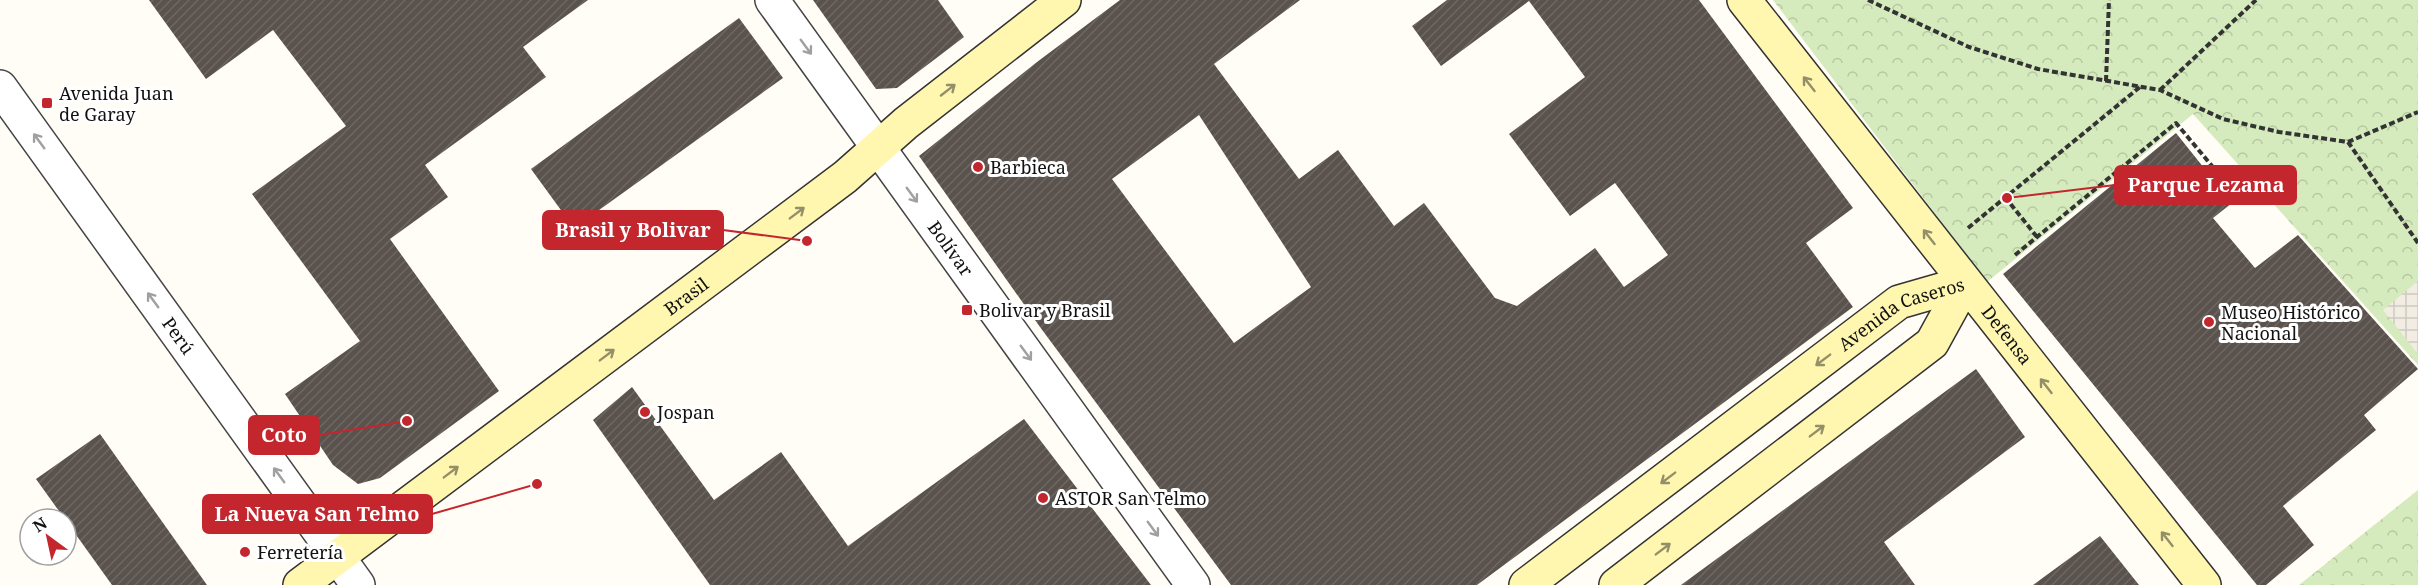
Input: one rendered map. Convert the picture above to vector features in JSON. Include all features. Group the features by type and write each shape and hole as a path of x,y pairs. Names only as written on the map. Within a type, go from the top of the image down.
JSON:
{"main road":[{"name":"Brasil","path":"300,585 845,177 906,123 1064,0"},
{"name":"Defensa","path":"1743,0 2204,585"},
{"name":"Avenida Caseros","path":"1526,585 1899,302 1965,284"},
{"name":"Avenida Caseros","path":"1616,585 1932,343 1965,284"}],"street":[{"name":"Bolívar","path":"771,0 1193,585"},
{"name":"Perú","path":"0,87 358,585"}],"path":[{"path":"1868,0 1911,18 1969,47 2038,69 2160,90 2223,119 2280,132 2349,142 2418,112"},
{"path":"2106,81 2109,0"},
{"path":"2160,90 2256,0"},
{"path":"1940,251 2140,87"},
{"path":"2015,255 2176,123 2238,197"},
{"path":"2349,142 2418,243"},
{"path":"2005,197 2037,237"}],"green space":[{"path":"1773,0 2418,0 2418,365 2193,114 1987,282"},
{"path":"2418,490 2418,585 2299,585"}],"shaded area":[{"path":"2418,281 2418,354 2383,310"}],"building":[{"path":"149,0 588,0 523,47 546,77 425,165 448,197 390,239 499,391 380,478 358,484 333,465 285,394 360,341 252,194 346,126 273,30 206,79"},
{"path":"813,0 938,0 964,37 897,88 876,89"},
{"path":"1120,0 1300,0 1214,64 1299,179 1338,150 1394,226 1424,203 1495,298 1517,306 1595,248 1624,287 1668,255 1615,183 1570,216 1509,134 1585,77 1529,1 1441,66 1412,26 1447,0 1699,0 1853,208 1806,243 1853,307 1477,585 1231,585 1040,327 919,156 1037,62","holes":["1199,115 1311,287 1234,343 1112,179"]},
{"path":"739,18 783,78 574,228 531,169"},
{"name":"Museo Histórico Nacional","path":"2176,133 2232,203 2213,218 2255,268 2298,235 2418,369 2364,415 2376,430 2283,506 2314,545 2266,585 2257,585 2003,274"},
{"path":"1976,369 2025,437 1884,542 1915,585 1681,585"},
{"path":"632,387 714,500 781,452 848,546 1024,419 1151,585 710,585 593,420"},
{"path":"100,434 207,585 112,585 78,538 78,507 56,507 36,479"},
{"path":"2100,536 2139,585 2033,585"}],"place":[{"name":"Avenida Juan de Garay","path":"47,103"},
{"name":"Barbieca","path":"978,167"},
{"name":"Parque Lezama","path":"2007,198"},
{"name":"Brasil y Bolivar","path":"807,241"},
{"name":"Bolivar y Brasil","path":"967,310"},
{"name":"Museo Histórico Nacional","path":"2209,322"},
{"name":"Jospan","path":"645,412"},
{"name":"Coto","path":"407,421"},
{"name":"La Nueva San Telmo","path":"537,484"},
{"name":"ASTOR San Telmo","path":"1043,498"},
{"name":"Ferretería","path":"245,552"}]}
